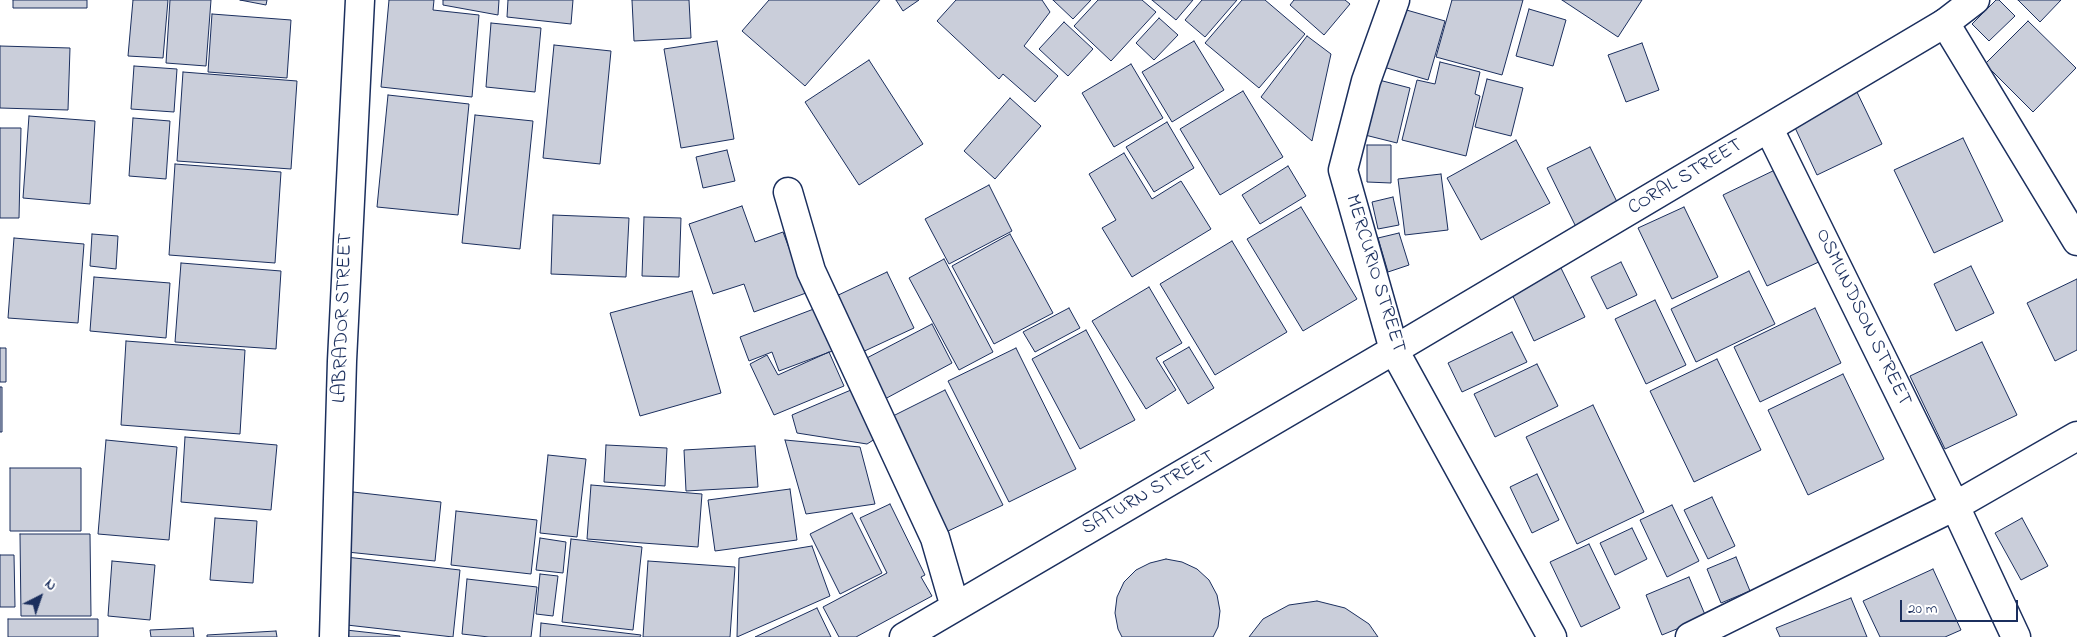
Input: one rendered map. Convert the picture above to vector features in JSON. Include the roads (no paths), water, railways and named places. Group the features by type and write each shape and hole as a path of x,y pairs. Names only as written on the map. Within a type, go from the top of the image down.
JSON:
{"street":[{"name":"LABRADOR STREET","path":"334,637 342,361 360,0"},
{"name":"MERCURIO STREET","path":"1394,0 1366,81 1343,170 1394,350 1552,637"},
{"name":"CORAL STREET","path":"1394,350 1945,23 1975,0"},
{"path":"1945,23 2077,241"},
{"name":"OSMUNDSON STREET","path":"1769,129 1955,506 2016,637"},
{"path":"788,192 811,271 936,538 955,607"},
{"name":"SATURN STREET","path":"904,637 1394,350"},
{"path":"1690,637 1955,506 2077,436"}]}
